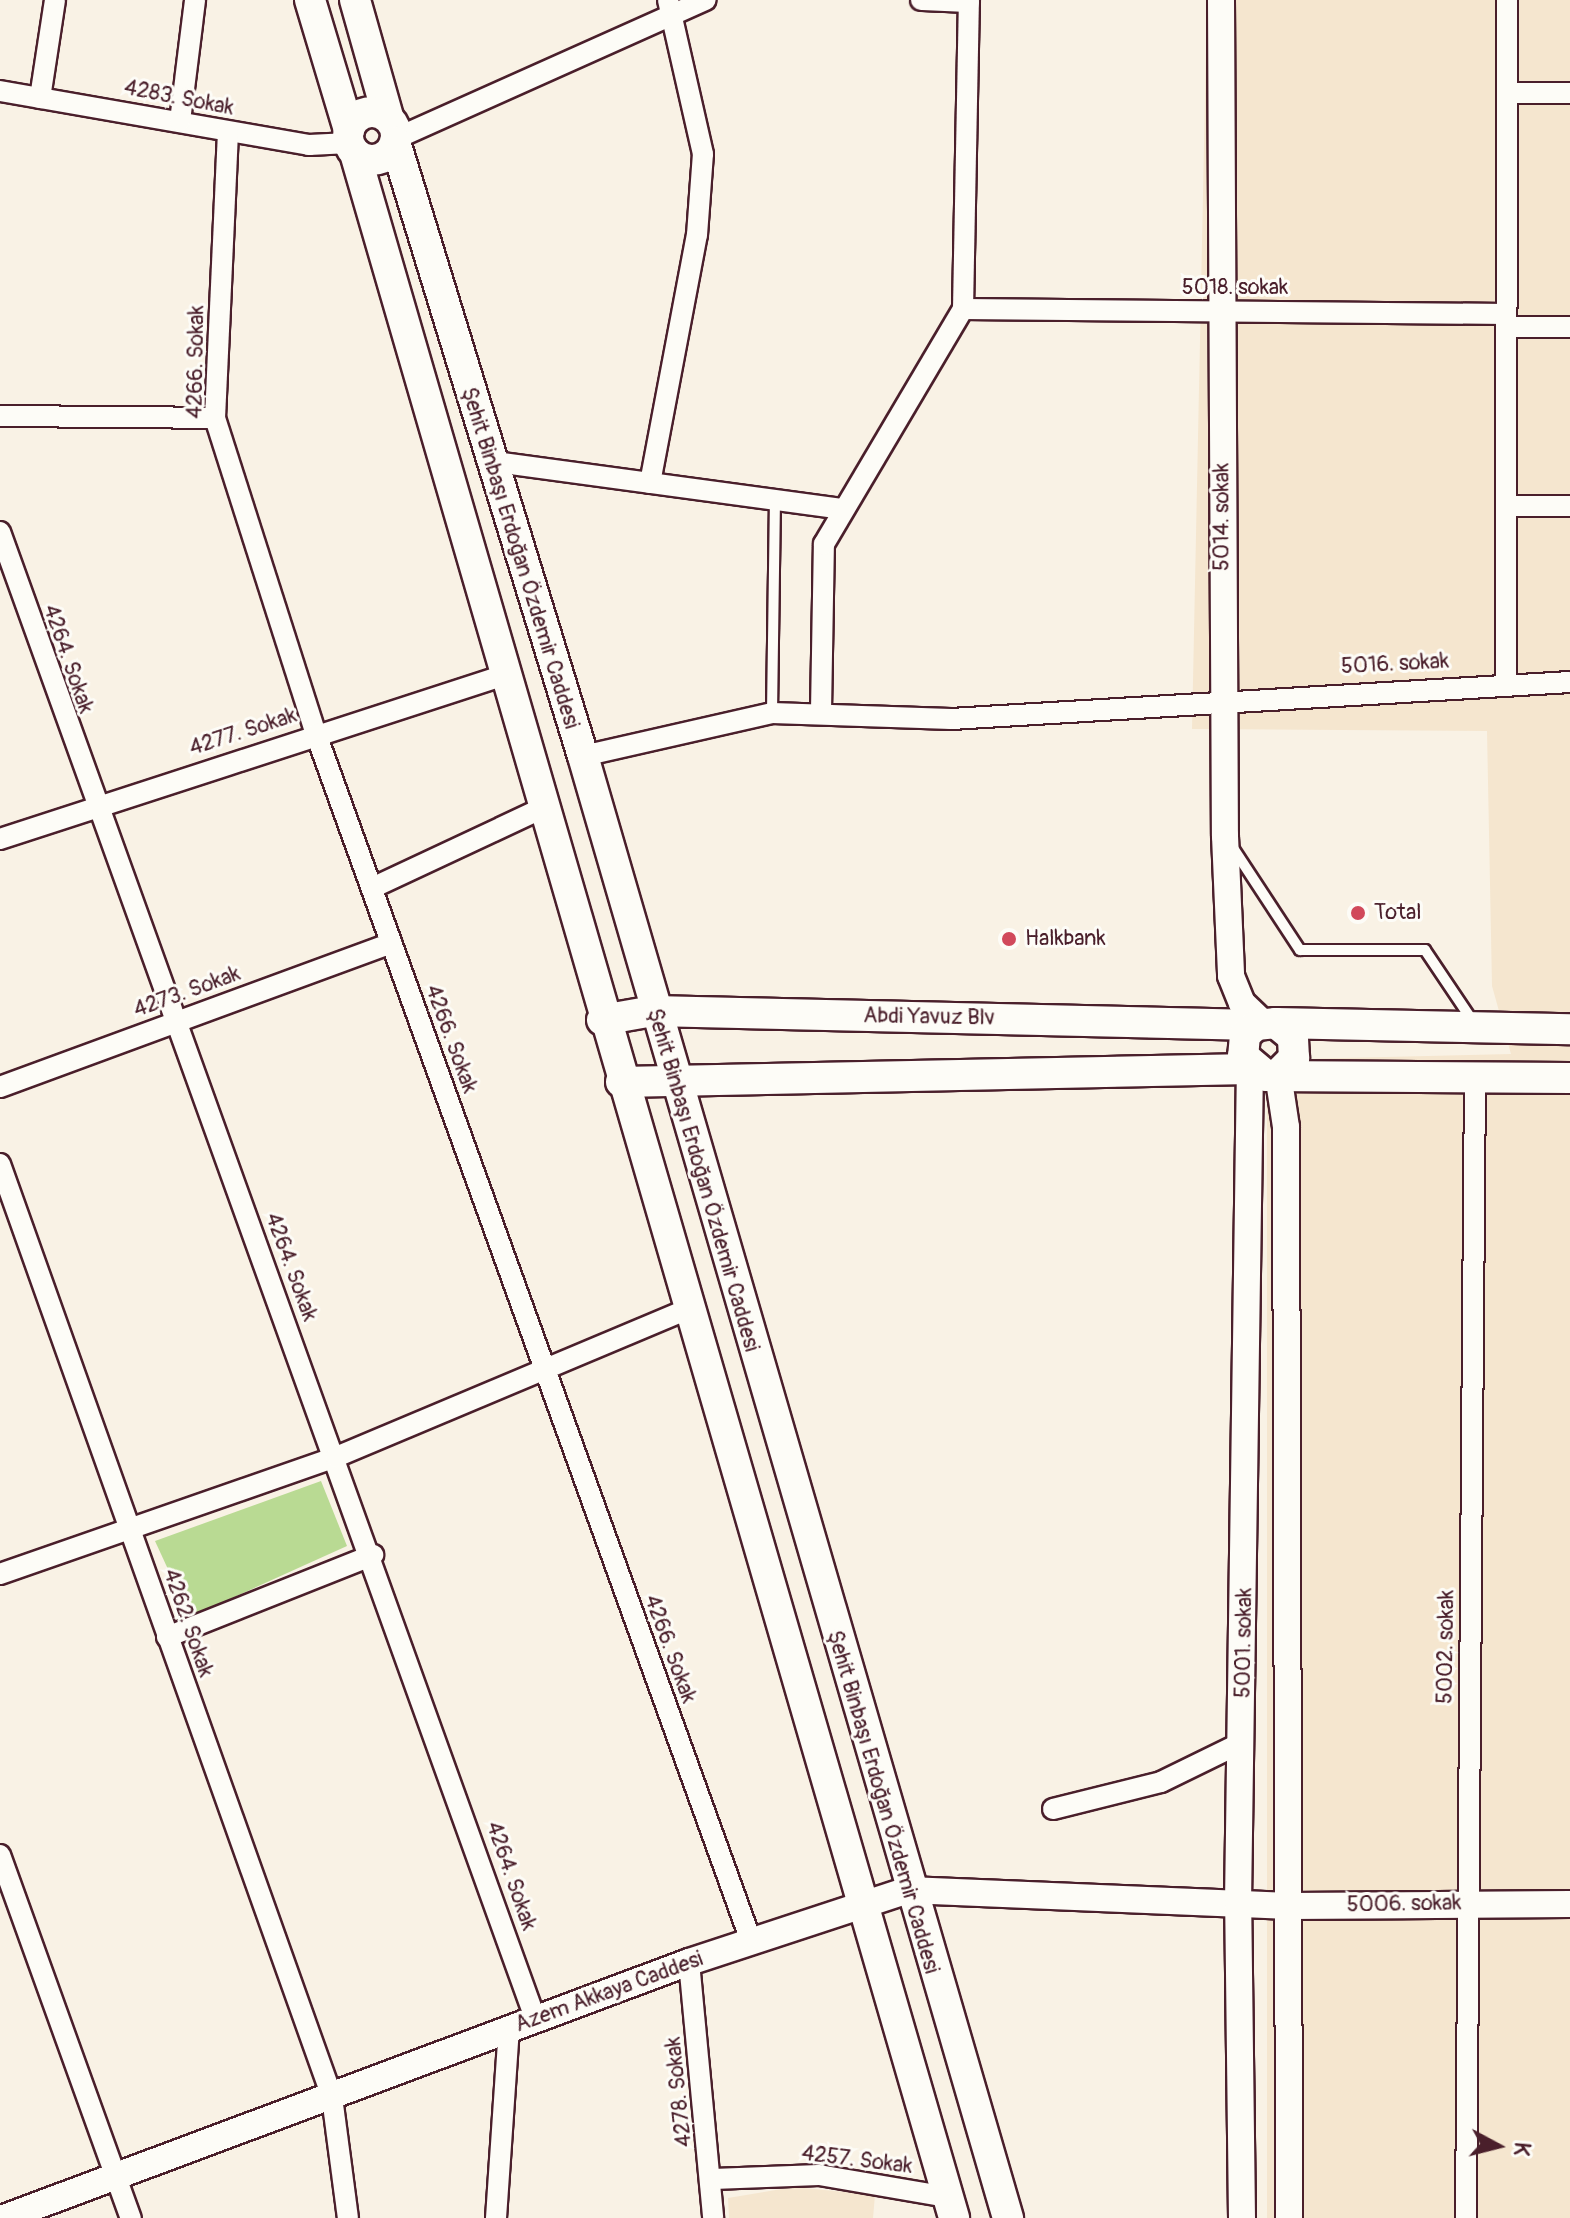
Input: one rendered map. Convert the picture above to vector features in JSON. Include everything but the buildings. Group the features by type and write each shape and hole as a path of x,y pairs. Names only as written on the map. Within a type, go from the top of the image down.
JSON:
{"main road":[{"name":"Şehit Binbaşı Erdoğan Özdemir Caddesi","path":"310,0 686,1310 951,2207"},
{"name":"Şehit Binbaşı Erdoğan Özdemir Caddesi","path":"355,0 488,461 583,756 653,1011 908,1890 1008,2218"},
{"path":"364,113 392,129 376,160 351,142 364,113"},
{"name":"Abdi Yavuz Blv","path":"602,1020 653,1011 1570,1029"},
{"path":"1265,1023 1288,1030 1295,1051 1264,1071 1243,1042 1265,1023"},
{"path":"621,1082 674,1077 1264,1071 1570,1078"}],"street":[{"path":"40,98 55,0"},
{"path":"180,121 195,0"},
{"path":"392,129 465,108 670,6 705,0"},
{"path":"821,711 824,544 841,509 963,309 969,1 921,0"},
{"name":"5014. sokak","path":"1221,0 1223,698 1231,976 1242,1003 1265,1023"},
{"path":"1506,682 1507,0"},
{"path":"650,483 697,235 703,154 670,6"},
{"name":"4283. Sokak","path":"0,91 228,132 351,142"},
{"path":"1507,93 1570,93"},
{"name":"4266. Sokak","path":"228,132 215,418 316,734 751,1941"},
{"name":"5018. sokak","path":"963,309 1506,320 1570,327"},
{"path":"0,416 215,418"},
{"path":"488,461 841,509"},
{"path":"1506,506 1570,506"},
{"name":"4264. Sokak","path":"0,532 93,805 373,1555 535,2018"},
{"name":"4277. Sokak","path":"0,839 93,805 502,676"},
{"name":"5016. sokak","path":"583,756 772,713 821,711 951,719 1223,698 1506,682 1570,682"},
{"path":"372,888 541,809"},
{"name":"4273. Sokak","path":"0,1087 391,943"},
{"name":"5001. sokak","path":"1242,2218 1238,1903 1264,1071"},
{"name":"5001. sokak","path":"1264,1071 1286,1127 1289,2218"},
{"name":"5002. sokak","path":"1466,2218 1475,1076"},
{"name":"4262. Sokak","path":"0,1164 332,2097 348,2218"},
{"path":"0,1574 336,1457 545,1373 686,1310"},
{"path":"167,1637 373,1555"},
{"path":"1053,1809 1161,1782 1243,1742"},
{"path":"0,1855 113,2177 131,2218"},
{"name":"Azem Akkaya Caddesi","path":"4,2218 689,1962 908,1890 1238,1903"},
{"name":"5006. sokak","path":"1238,1903 1290,1906 1468,1902 1570,1904"},
{"name":"4278. Sokak","path":"689,1962 713,2179 713,2218"},
{"path":"496,2218 509,2028"},
{"name":"4257. Sokak","path":"713,2179 819,2175 951,2207"}],"lane":[{"path":"772,713 775,500"},
{"path":"1225,836 1300,950 1425,950 1476,1028"}],"shaded area":[{"path":"1207,0 1570,0 1570,2218 1267,2218 1267,1095 1302,1059 1511,1054 1492,986 1487,731 1192,729"},
{"path":"794,2187 875,2195 873,2218 729,2218 728,2198"}],"green space":[{"path":"321,1481 347,1546 190,1617 155,1541"}],"place":[{"name":"Total","path":"1358,913"},
{"name":"Halkbank","path":"1009,939"}]}
